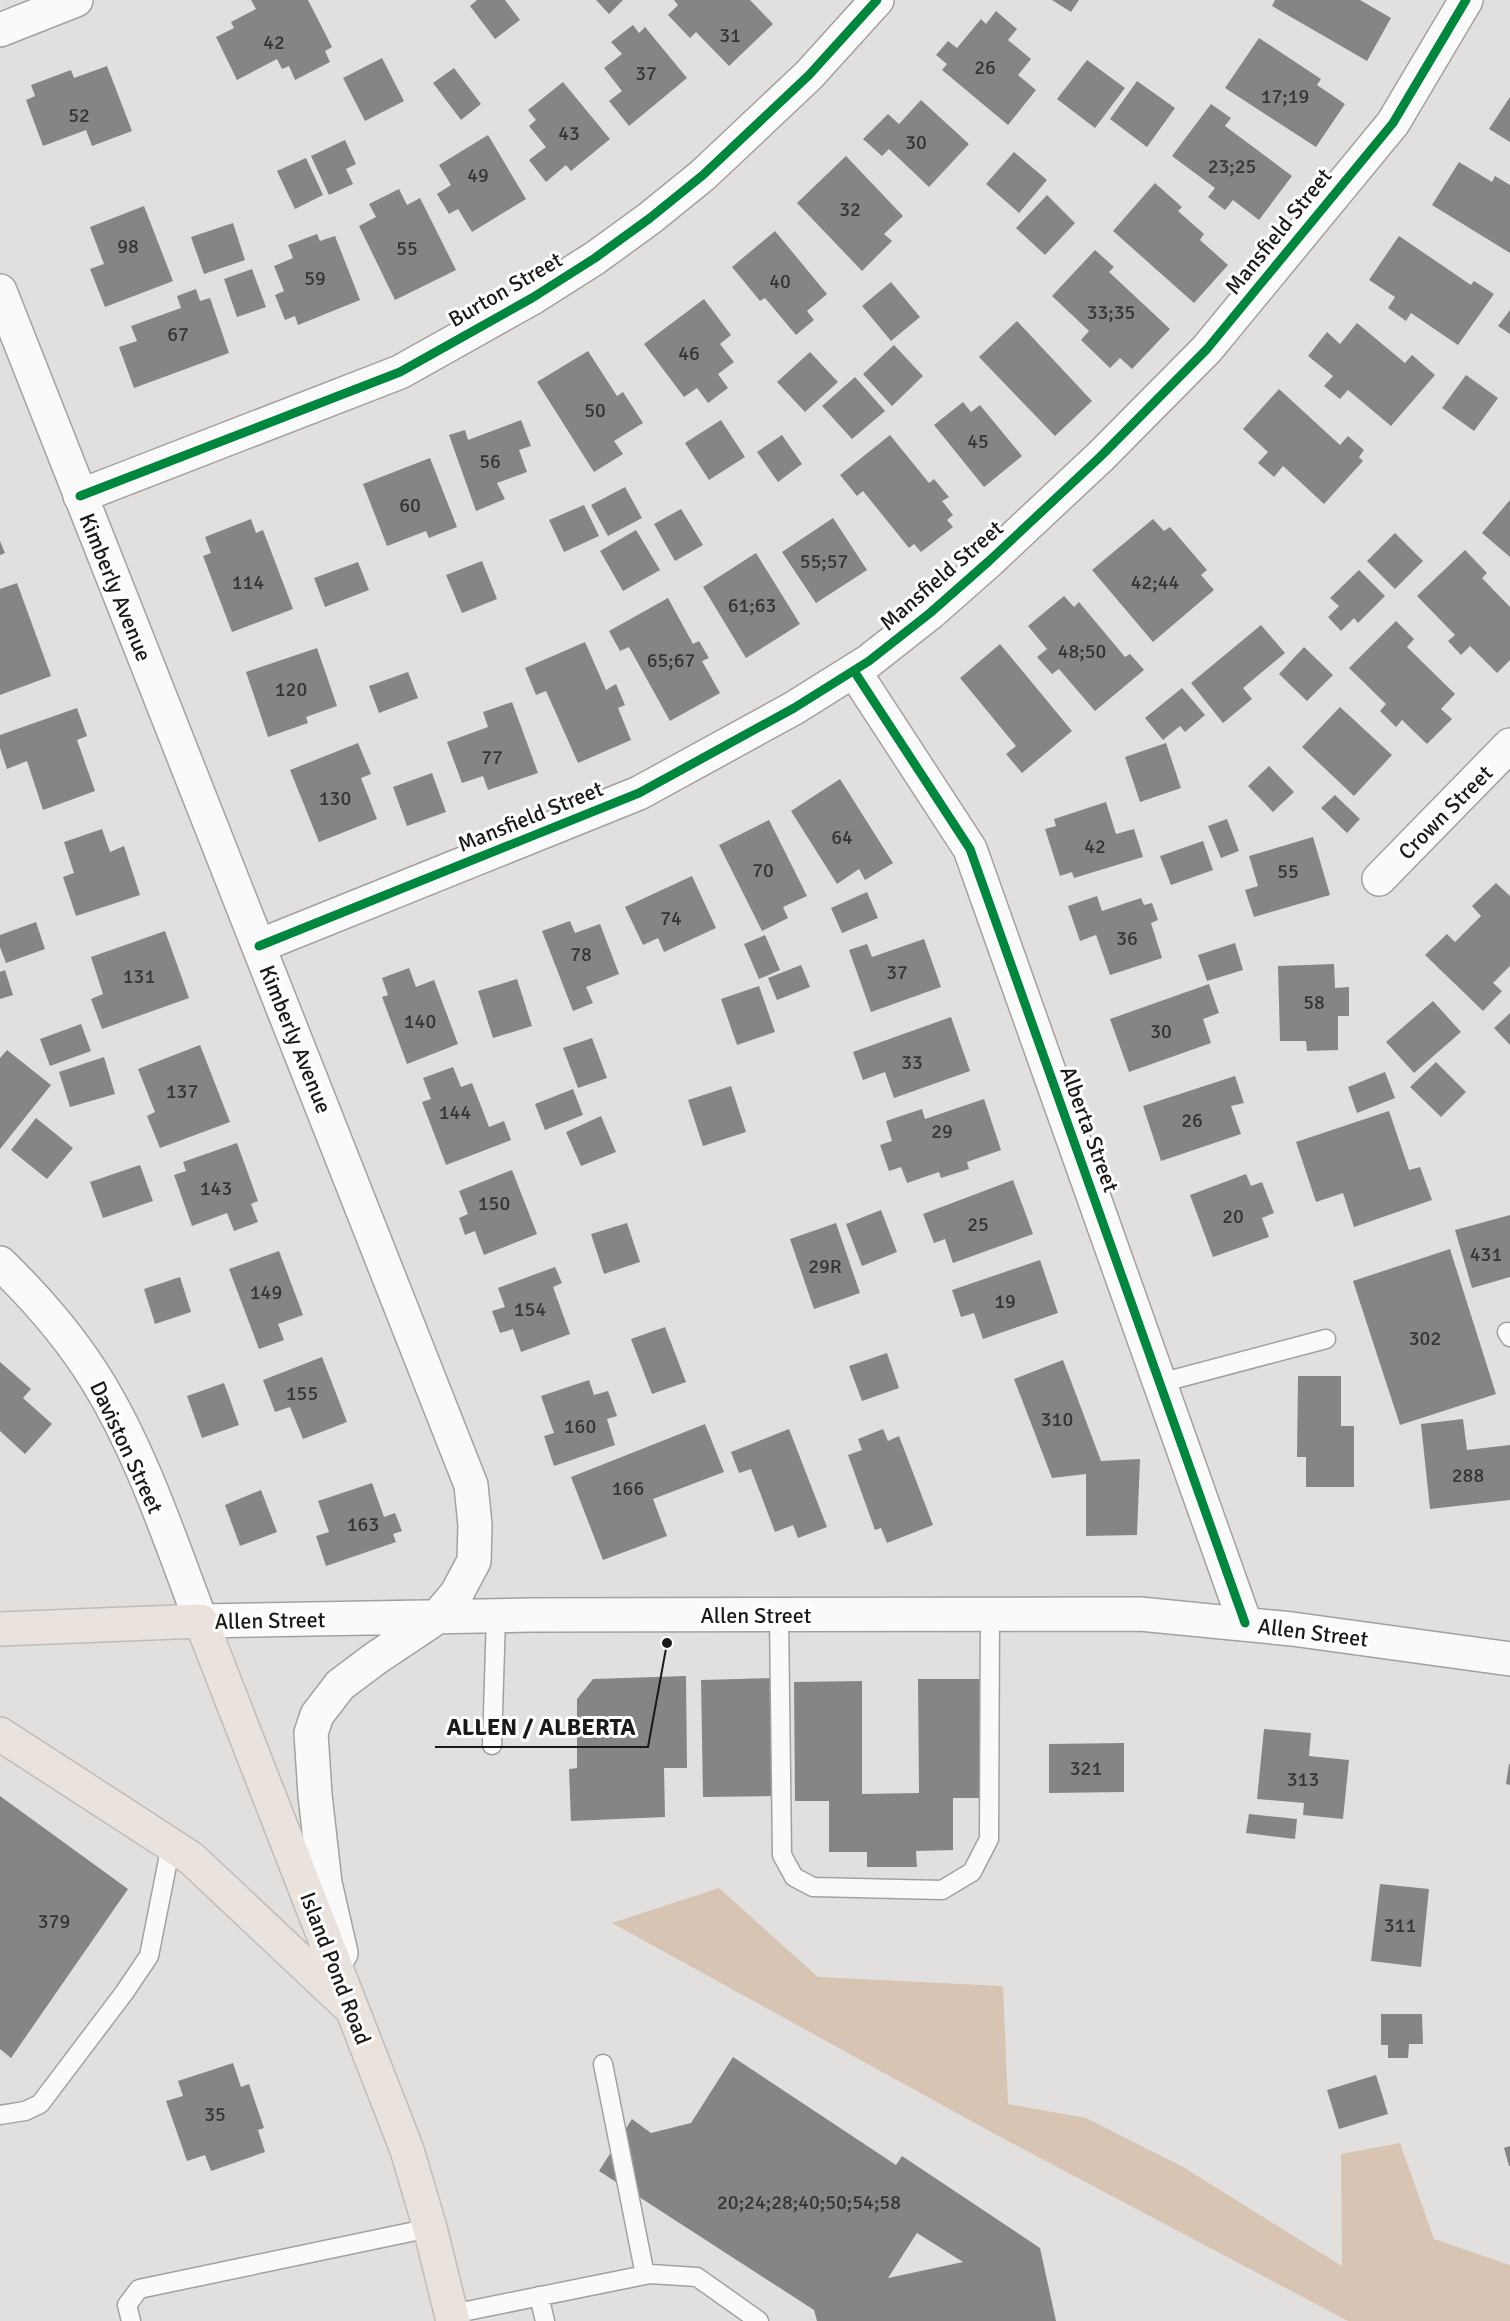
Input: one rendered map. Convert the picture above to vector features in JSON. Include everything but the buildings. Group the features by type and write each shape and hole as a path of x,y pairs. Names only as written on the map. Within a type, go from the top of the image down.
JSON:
{"main road":[{"name":"Allen Street","path":"0,1629 201,1622"},
{"name":"Island Pond Road","path":"201,1622 407,2150 430,2228 452,2317"},
{"path":"0,1734 171,1845 199,1866 353,2011"}],"street":[{"path":"0,30 76,0"},
{"name":"Burton Street","path":"80,496 400,372 532,298 632,232 702,175 809,75 877,0"},
{"name":"Mansfield Street","path":"259,946 639,793 794,708 854,670 930,613 989,561 1147,411 1206,349 1393,123 1466,0"},
{"name":"Kimberly Avenue","path":"0,291 471,1485 476,1525 474,1561 457,1593 436,1618 340,1685 317,1715 311,1733 325,1883 353,2011"},
{"name":"Alberta Street","path":"854,670 970,849 1245,1623"},
{"name":"Crown Street","path":"1378,879 1506,761"},
{"name":"Daviston Street","path":"0,1263 44,1310 96,1378 141,1470 201,1622"},
{"name":"Allen Street","path":"201,1622 531,1615 1140,1614 1245,1623 1510,1659"}],"lane":[{"path":"1160,1383 1326,1339"},
{"path":"779,1615 782,1855 794,1877 813,1887 942,1890 972,1872 989,1839 990,1615"},
{"path":"492,1745 496,1617"},
{"path":"0,2115 25,2111 40,2104 124,1993 149,1956 171,1845"},
{"path":"603,2064 645,2275"},
{"path":"131,2321 127,2305 139,2289 430,2228"},
{"path":"452,2317 539,2296 645,2275 697,2277 759,2321"},
{"path":"539,2296 545,2321"}],"shaded area":[{"path":"719,1888 818,1977 1003,1986 1008,2104 1086,2118 1183,2167 1342,2266 1341,2154 1400,2143 1434,2239 1510,2265 1510,2321 1348,2321 993,2133 612,1923"}],"cycle path":[{"path":"80,496 400,372 532,298 595,258 703,175 809,75 877,0"},
{"path":"259,946 639,793 794,708 869,661 930,613 989,561 1101,456 1207,349 1393,123 1466,0"},
{"path":"854,671 970,849 1245,1623"}],"place":[{"name":"ALLEN / ALBERTA","path":"667,1643"}]}
